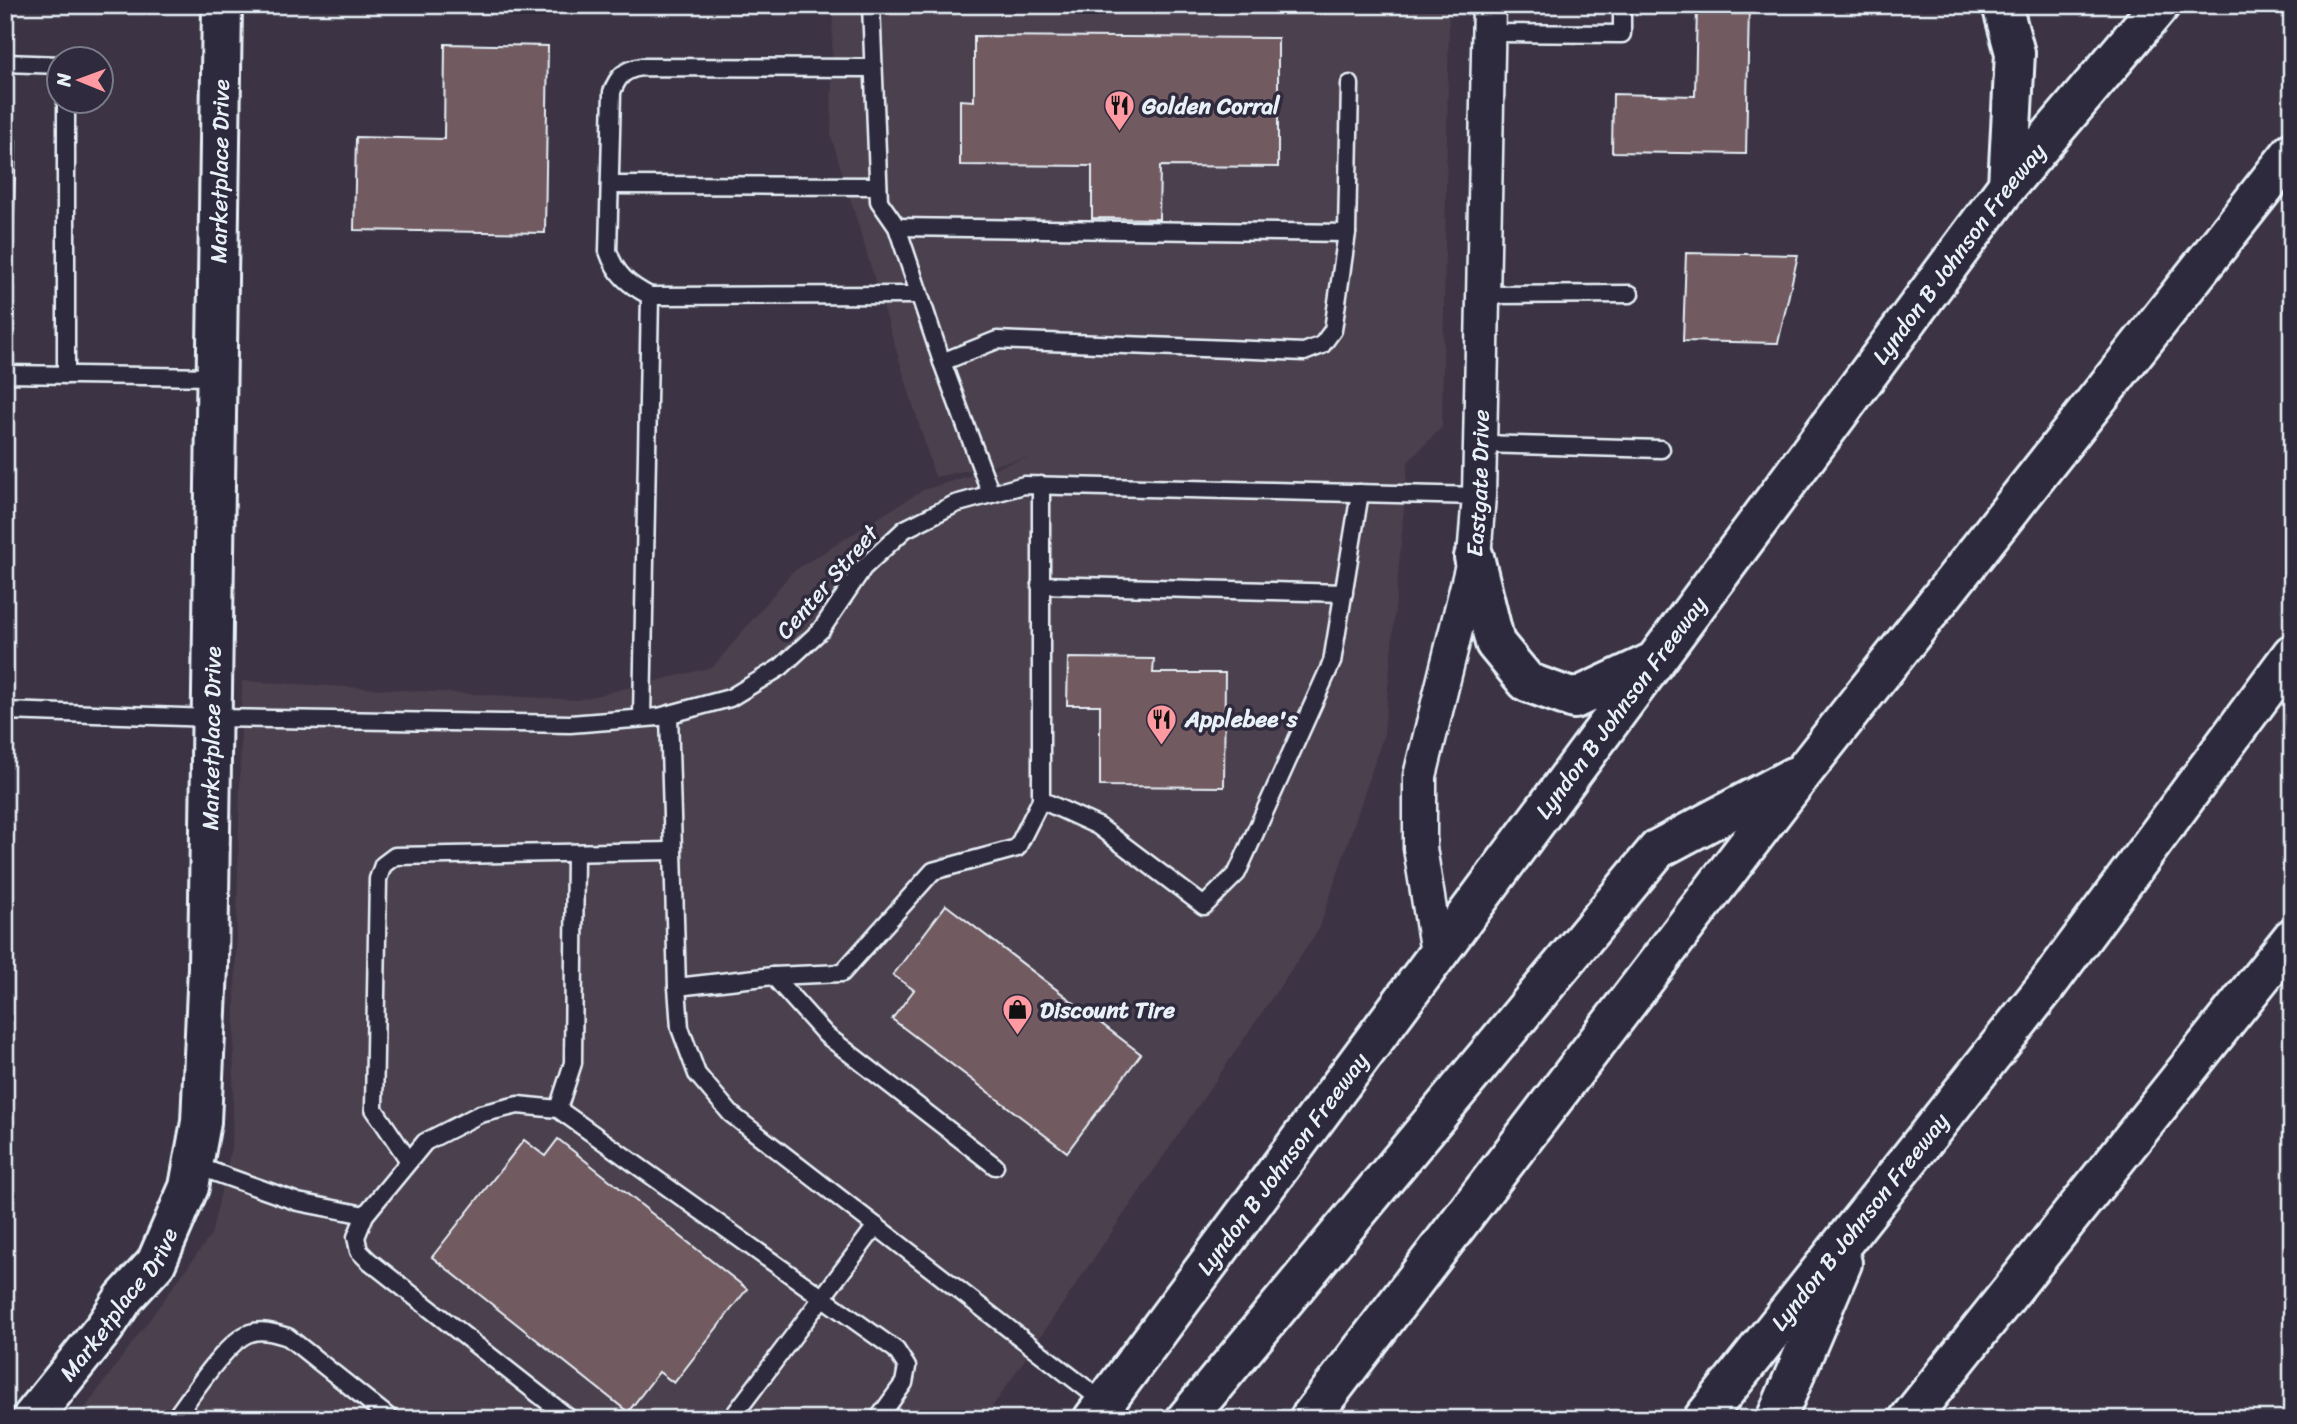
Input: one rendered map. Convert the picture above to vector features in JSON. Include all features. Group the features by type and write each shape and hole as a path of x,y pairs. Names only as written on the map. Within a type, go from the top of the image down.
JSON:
{"main road":[{"name":"Marketplace Drive","path":"31,1419 105,1327 124,1298 156,1263 189,1188 201,1122 208,967 222,5"},
{"path":"2002,5 2015,53 2008,185"},
{"name":"Lyndon B Johnson Freeway","path":"1099,1411 2008,185 2160,5"},
{"path":"1309,1419 1804,771 2292,152"},
{"path":"1474,557 1495,643 1527,682 1574,699 1654,662"},
{"name":"Lyndon B Johnson Freeway","path":"1703,1419 2048,984 2292,654"},
{"path":"1186,1419 1658,849 1804,771"},
{"path":"1909,1419 2292,938"},
{"path":"1776,1419 1862,1216"}],"street":[{"name":"Eastgate Drive","path":"1437,953 1420,848 1420,776 1474,557 1479,496 1489,19"}],"lane":[{"path":"871,5 879,201 897,227 918,295 991,494"},
{"path":"1489,19 1622,34 1622,5"},
{"path":"5,64 46,65"},
{"path":"873,68 641,66 628,70 617,78 612,92 608,251 613,265 624,281 650,296 918,295"},
{"path":"942,362 997,340 1304,352 1322,345 1333,330 1346,233 1350,84"},
{"path":"66,116 66,375"},
{"path":"610,185 878,186"},
{"path":"897,227 1346,233"},
{"path":"1483,295 1630,294"},
{"path":"642,718 650,296"},
{"path":"5,374 216,377"},
{"path":"1480,444 1661,449"},
{"name":"Center Street","path":"5,711 212,718 570,724 642,718 730,698 781,667 821,629 863,568 905,530 955,504 1024,485 1479,496"},
{"path":"677,987 773,976 842,973 933,871 1017,848 1041,800 1041,485"},
{"path":"1041,800 1098,826 1204,906 1237,873 1332,662 1360,493"},
{"path":"1040,584 1344,593"},
{"path":"669,714 680,1028 697,1074 731,1114 876,1226 1099,1411"},
{"path":"409,1161 373,1109 377,879 383,865 395,856 672,851"},
{"path":"558,1109 573,1063 575,853"},
{"path":"773,976 826,1035 995,1166"},
{"path":"570,1419 368,1260 359,1251 356,1237 365,1216 425,1142 480,1114 518,1105 558,1109 895,1350 907,1367 904,1383 878,1419"},
{"path":"194,1165 298,1202 365,1216"},
{"path":"731,1419 876,1226"},
{"path":"174,1419 228,1349 249,1333 269,1331 288,1337 391,1419"}],"shaded area":[{"path":"833,5 1442,5 1449,19 1442,427 1408,462 1384,734 1319,929 984,1419 77,1419 211,1235 232,1145 242,681 578,700 713,667 792,572 923,490 1027,458 935,477 831,136"}],"building":[{"path":"1697,6 1749,6 1746,154 1612,152 1613,94 1695,96"},
{"name":"Golden Corral","path":"974,36 1278,38 1278,167 1160,166 1159,219 1092,218 1092,166 960,165 960,100 974,101"},
{"path":"445,44 548,46 545,233 354,230 356,137 444,139"},
{"path":"5,139 16,140 11,332 5,332"},
{"path":"1686,253 1798,255 1778,343 1683,341"},
{"name":"Applebee's","path":"1068,658 1154,659 1153,673 1225,673 1224,787 1100,786 1100,705 1067,705"},
{"name":"Discount Tire","path":"946,905 1141,1054 1067,1152 892,1019 914,990 893,975"},
{"path":"558,1139 747,1289 674,1383 659,1372 628,1412 432,1257 524,1140 545,1156"}],"place":[{"name":"Golden Corral","path":"1119,133"},
{"name":"Applebee's","path":"1162,746"},
{"name":"Discount Tire","path":"1017,1037"}]}
